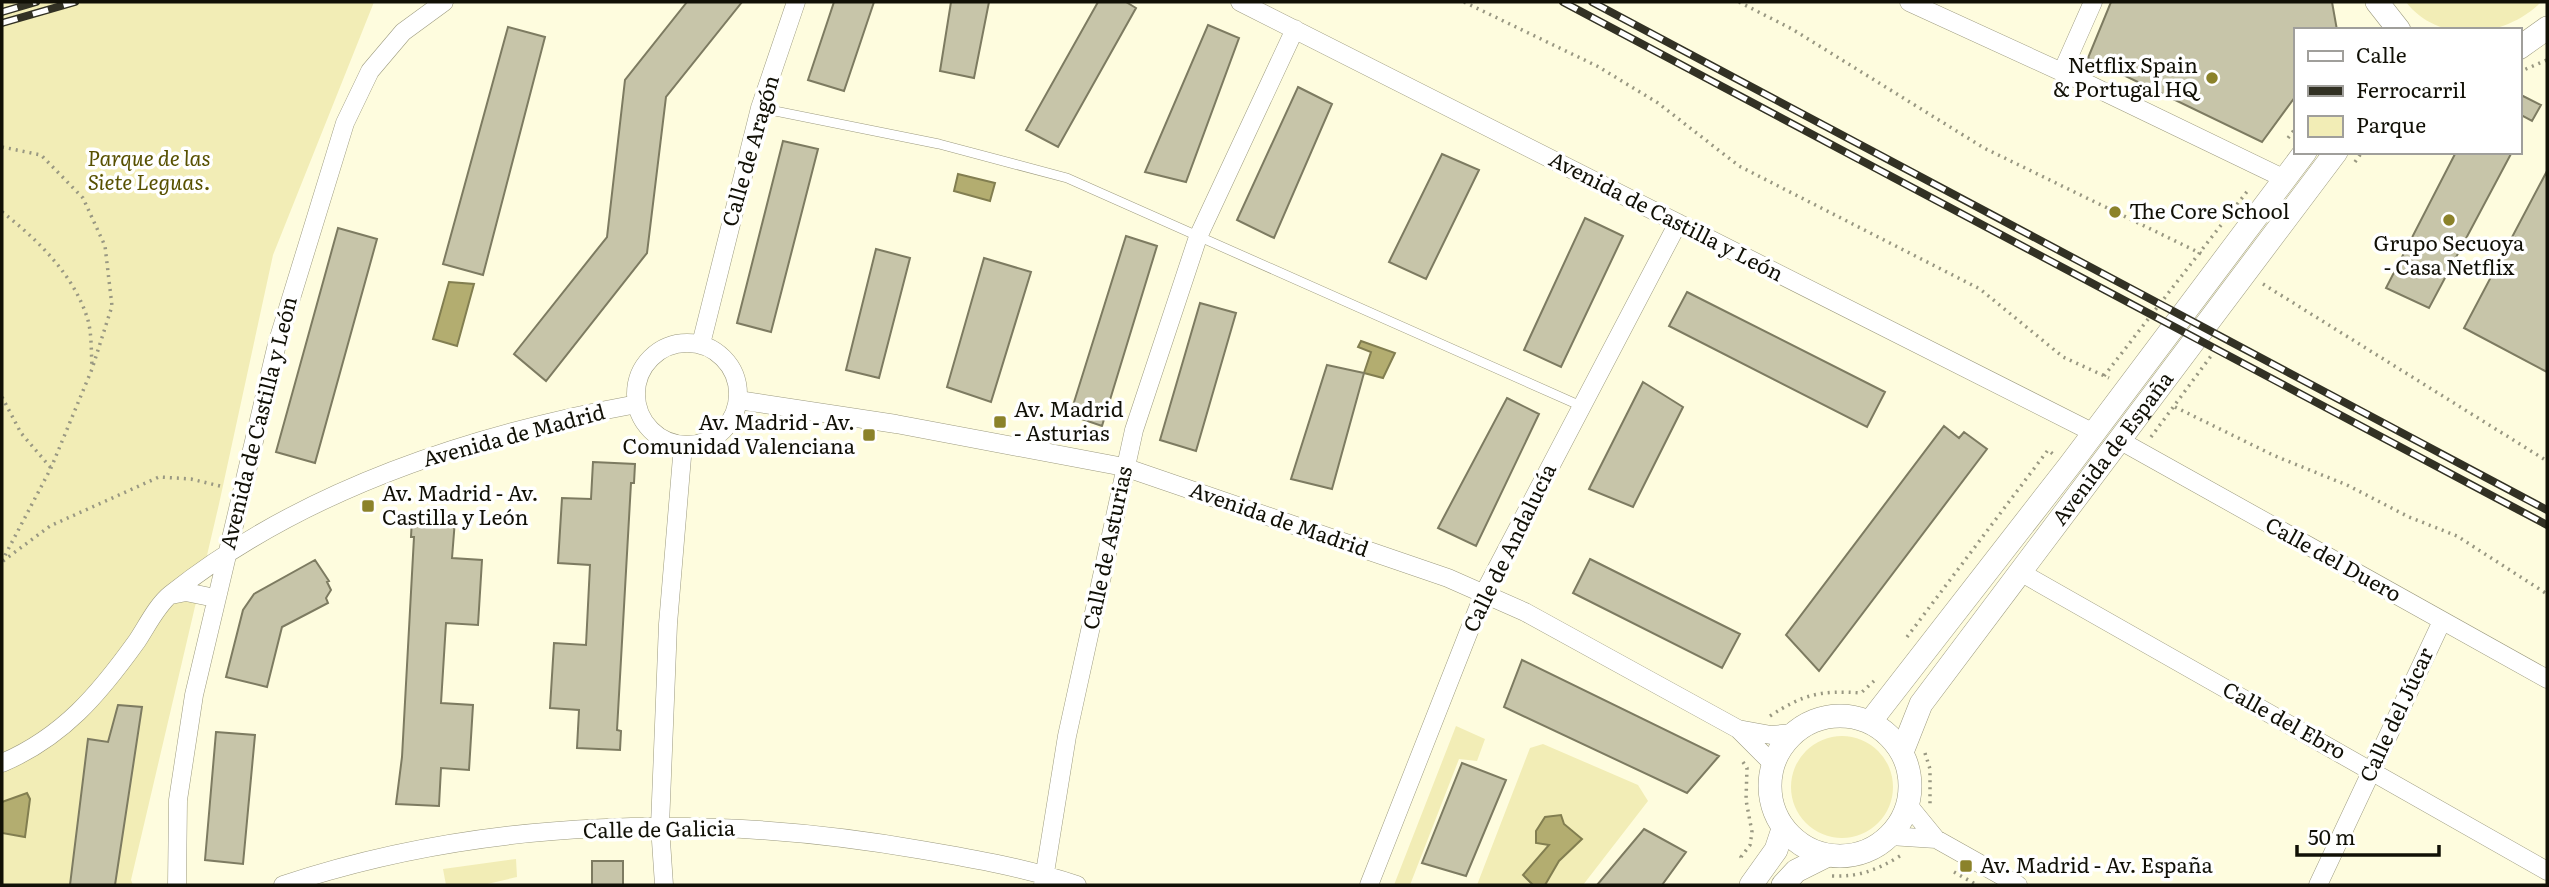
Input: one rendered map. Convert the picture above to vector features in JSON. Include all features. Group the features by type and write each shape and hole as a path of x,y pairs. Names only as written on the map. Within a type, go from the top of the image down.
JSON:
{"street":[{"name":"Avenida de Castilla y León","path":"177,885 178,800 194,695 276,344 345,123 370,71 403,32 443,2"},
{"name":"Calle de Aragón","path":"701,344 760,108 796,2"},
{"name":"Avenida de Castilla y León","path":"1240,2 2092,432"},
{"path":"1909,2 2285,179"},
{"path":"2062,72 2093,2"},
{"path":"2377,2 2379,28"},
{"path":"2377,2 2397,28"},
{"path":"2521,47 2547,28"},
{"name":"Calle de Asturias","path":"1044,880 1067,736 1124,467 1198,237 1295,29"},
{"name":"Avenida de España","path":"1870,722 2069,466 2285,179 2294,152"},
{"name":"Avenida de España","path":"1913,751 1921,704 2244,271 2345,158"},
{"name":"Calle de Andalucía","path":"1369,885 1484,593 1678,223"},
{"path":"701,344 730,367 735,377 738,400 734,415 719,434 712,439 684,446 666,441 652,432 642,419 637,404 638,381 645,365 657,354 672,346 701,344"},
{"name":"Avenida de Madrid","path":"738,400 896,424 1124,467 1448,578 1484,593 1634,670 1738,729 1773,764"},
{"name":"Avenida de Madrid","path":"225,555 278,523 417,461 520,430 637,404"},
{"name":"Calle del Duero","path":"2119,440 2547,679"},
{"path":"664,885 660,826 668,624 684,446"},
{"path":"2,763 48,740 78,715 106,684 168,596 225,555"},
{"name":"Calle del Ebro","path":"2020,572 2547,871"},
{"path":"168,596 186,592 215,598"},
{"name":"Calle del Júcar","path":"2318,885 2442,621"},
{"path":"1738,729 1771,735 1794,733 1826,717 1849,716 1870,722 1913,751 1909,806 1898,844"},
{"path":"1794,733 1773,764 1770,794 1774,812 1795,841 1824,866"},
{"path":"1909,806 1936,839 2018,885"},
{"name":"Calle de Galicia","path":"283,885 332,869 420,850 528,835 705,825 852,838 1077,885"},
{"path":"1751,885 1776,850 1783,828"},
{"path":"1783,885 1796,871 1824,866 1849,856 1898,844 1936,839"}],"lane":[{"path":"760,108 939,144 1067,178 1581,406"}],"path":[{"path":"1464,2 1597,66 1658,103 1739,166 1980,289 2063,357 2128,386"},
{"path":"1739,2 1793,29 1984,148 2221,263"},
{"path":"2521,71 2547,60"},
{"path":"2,147 41,155 83,198 105,246 112,306 92,369 51,468 2,562"},
{"path":"2104,376 2263,170"},
{"path":"2,212 20,226 64,271 88,318 92,369"},
{"path":"2244,271 2547,461"},
{"path":"2256,295 2272,274"},
{"path":"2140,452 2217,348"},
{"path":"2157,388 2174,406 2275,456 2347,485 2409,517 2457,536 2547,594"},
{"path":"2,397 21,433 51,468"},
{"path":"2,562 50,526 159,477 212,484"},
{"path":"1913,751 1930,769 1930,805 1944,824 1936,839"},
{"path":"1824,866 1854,877 1879,869 1898,844"}],"green space":[{"name":"Parque de las Siete Leguas.","path":"2,2 374,2 273,255 219,504 131,880 133,885 2,885"},
{"path":"2406,2 2541,2 2527,14 2495,28 2447,28 2420,16"},
{"path":"1456,726 1485,739 1477,761 1459,759 1410,885 1394,885"},
{"path":"1842,736 1861,740 1878,751 1889,768 1893,787 1889,806 1878,823 1861,834 1842,838 1823,834 1806,823 1795,806 1791,787 1795,768 1806,751 1823,740"},
{"path":"1543,744 1638,785 1648,801 1583,885 1477,885 1530,748"},
{"path":"516,859 517,877 483,885 446,885 443,869"}],"shaded area":[{"path":"958,174 995,183 990,201 954,191"},
{"path":"449,282 474,284 457,346 433,339"},
{"path":"1361,341 1395,353 1383,378 1364,373 1371,352 1358,347"},
{"path":"27,793 30,799 25,837 2,833 2,802"},
{"path":"1561,815 1564,824 1582,839 1559,861 1545,885 1533,885 1523,875 1549,845 1536,843 1536,831 1545,817"}],"building":[{"path":"687,2 742,2 666,97 647,253 546,381 514,354 607,237 625,80"},
{"path":"834,2 874,2 844,91 808,80"},
{"path":"951,2 989,2 974,78 940,71"},
{"path":"1098,2 1126,2 1136,8 1058,147 1026,130"},
{"name":"Netflix Spain & Portugal HQ","path":"2111,2 2332,2 2337,28 2294,28 2294,98 2262,142 2088,58"},
{"path":"1208,25 1239,38 1186,182 1145,172"},
{"path":"508,27 545,37 483,275 443,264"},
{"path":"1298,87 1332,104 1274,238 1237,220"},
{"path":"2521,95 2541,105 2532,121 2521,115"},
{"path":"783,141 818,149 771,332 737,323"},
{"path":"1442,154 1479,170 1426,279 1389,262"},
{"name":"Grupo Secuoya - Casa Netflix","path":"2455,154 2511,154 2429,308 2386,288"},
{"path":"2547,171 2547,372 2464,328"},
{"path":"1585,218 1623,236 1561,367 1524,350"},
{"path":"338,228 377,239 315,463 276,452"},
{"path":"1126,236 1157,246 1102,426 1070,415"},
{"path":"876,249 910,258 879,378 846,370"},
{"path":"984,258 1031,272 991,402 947,387"},
{"path":"1687,292 1885,392 1867,427 1669,326"},
{"path":"1200,303 1236,313 1196,451 1160,440"},
{"path":"1327,365 1364,373 1332,489 1291,479"},
{"path":"1643,382 1683,407 1633,507 1589,489"},
{"path":"1507,398 1539,414 1476,546 1438,528"},
{"path":"1944,426 1959,438 1964,432 1987,449 1819,671 1786,635"},
{"path":"593,462 635,464 634,483 631,483 617,730 621,731 620,750 577,748 579,710 550,708 554,643 586,645 590,565 558,563 562,498 591,499"},
{"path":"412,517 455,520 452,558 482,560 478,625 446,623 441,703 473,705 469,770 441,768 439,806 396,804 402,757 414,537 411,537"},
{"path":"1590,559 1740,634 1722,668 1573,593"},
{"path":"315,560 329,581 327,582 331,590 326,598 328,603 282,627 267,687 226,677 243,610 254,594"},
{"path":"1522,660 1719,756 1687,793 1504,707"},
{"path":"118,705 142,707 115,885 70,885 88,739 108,742"},
{"path":"216,732 255,735 243,864 205,860"},
{"path":"1462,763 1506,780 1466,876 1422,863"},
{"path":"1644,829 1686,852 1662,885 1597,885"},
{"path":"592,861 623,861 623,885 592,885"}],"railway":[{"path":"2,12 36,2"},
{"path":"2,23 75,2"},
{"path":"1563,2 2547,525"},
{"path":"1592,2 2547,510"}],"place":[{"name":"Netflix Spain & Portugal HQ","path":"2212,78"},
{"name":"The Core School","path":"2115,212"},
{"name":"Grupo Secuoya - Casa Netflix","path":"2449,220"},
{"name":"Av. Madrid - Asturias","path":"1000,422"},
{"name":"Av. Madrid - Av. Comunidad Valenciana","path":"869,435"},
{"name":"Av. Madrid - Av. Castilla y León","path":"368,506"},
{"name":"Av. Madrid - Av. España","path":"1966,866"}]}
